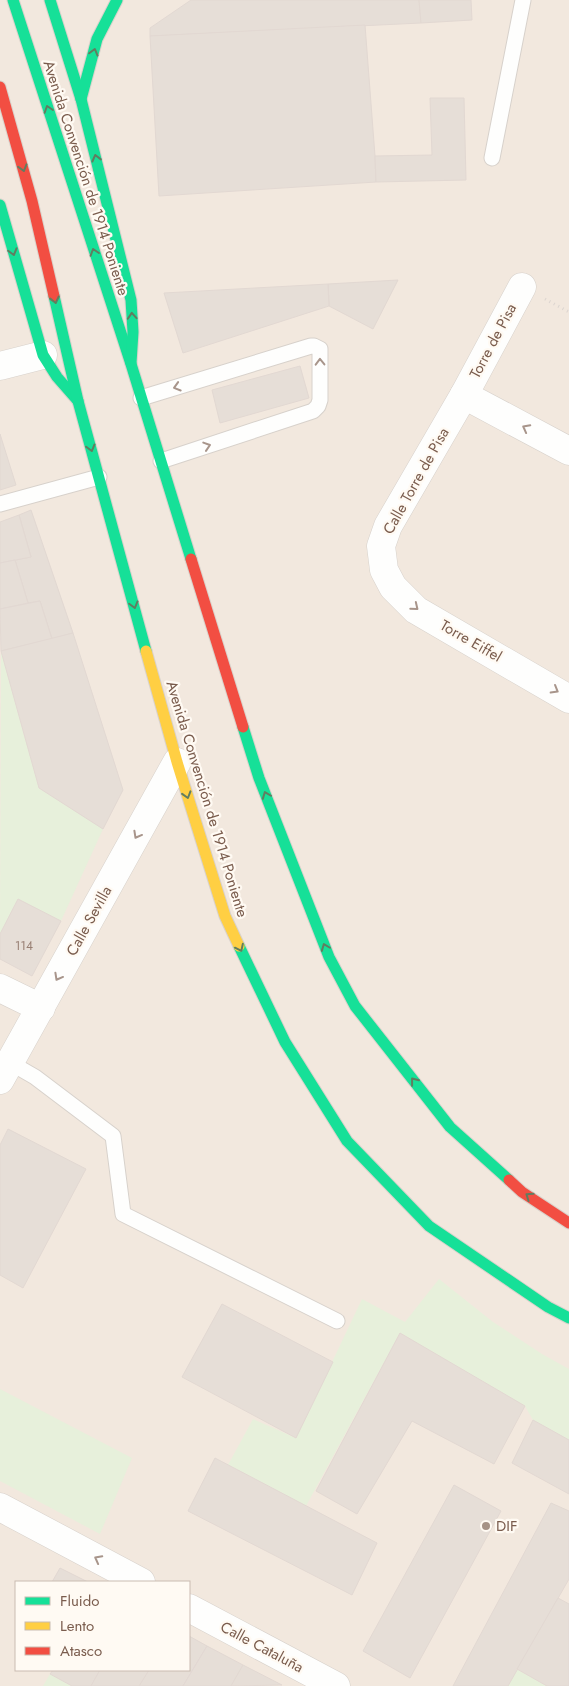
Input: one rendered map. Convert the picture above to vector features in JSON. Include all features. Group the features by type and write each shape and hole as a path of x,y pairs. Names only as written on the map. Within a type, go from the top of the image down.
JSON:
{"main road":[{"name":"Avenida Convención de 1914 Poniente","path":"13,0 131,364 259,778 329,957 355,1006 450,1127 522,1192 569,1223"},
{"name":"Avenida Convención de 1914 Poniente","path":"50,0 81,99 131,300 133,332 131,364"},
{"path":"81,99 97,39 117,0"},
{"name":"Avenida Convención de 1914 Poniente","path":"0,87 32,201 78,401 177,762 225,916 285,1042 347,1142 429,1226 548,1307 569,1318"},
{"name":"Avenida Convención de 1914 Poniente","path":"0,205 43,355 57,377 78,401"}],"street":[{"name":"Torre de Pisa","path":"464,395 522,287"},
{"path":"0,366 43,355"},
{"path":"464,395 569,451"},
{"name":"Calle Torre de Pisa","path":"384,570 381,546 388,526 464,395"},
{"name":"Torre Eiffel","path":"384,570 393,587 416,610 569,699"},
{"name":"Calle Sevilla","path":"5,1071 177,762"},
{"path":"0,988 41,1008"},
{"path":"0,1507 139,1581"},
{"name":"Calle Cataluña","path":"190,1609 336,1686"}],"lane":[{"path":"492,158 523,0"},
{"path":"141,398 311,346 320,349 320,400 318,406 312,411 161,461"},
{"path":"0,504 99,477"},
{"path":"5,1071 35,1077 113,1136 123,1214 337,1321"}],"shaded area":[{"path":"0,0 569,0 569,1686 0,1686"}],"green space":[{"path":"1,651 39,788 103,829 61,921 18,899 0,934"},
{"path":"439,1279 493,1322 569,1369 569,1440 533,1420 525,1406 400,1333 306,1506 228,1465 253,1419 296,1438 362,1299 405,1322"},
{"path":"0,1389 132,1458 100,1534 0,1481"},
{"path":"517,1669 547,1686 508,1686"},
{"path":"50,1674 72,1686 43,1686"}],"building":[{"path":"191,0 419,0 421,23 150,36 150,28"},
{"path":"419,0 471,0 472,20 421,23"},
{"path":"365,25 376,182 159,196 150,36"},
{"path":"430,98 464,98 466,180 376,182 375,156 432,155"},
{"path":"398,280 373,329 329,306 328,284"},
{"path":"328,284 329,306 183,353 164,293"},
{"path":"300,366 309,398 220,423 212,390"},
{"path":"0,434 16,485 0,490"},
{"path":"31,510 73,633 52,639 40,601 28,603 15,560 31,557 19,515"},
{"path":"19,515 31,557 0,563 0,522"},
{"path":"15,560 28,603 0,609 0,563"},
{"path":"40,601 52,639 1,651 0,609"},
{"path":"73,633 123,790 103,829 39,788 1,651"},
{"path":"18,899 61,921 32,976 0,959 0,934"},
{"path":"8,1129 86,1169 23,1288 0,1275 0,1145"},
{"path":"222,1304 333,1362 296,1438 182,1377"},
{"path":"400,1333 525,1406 494,1464 412,1421 357,1514 316,1491"},
{"path":"533,1420 569,1440 569,1494 512,1463"},
{"path":"215,1458 377,1543 352,1595 188,1511"},
{"path":"454,1485 501,1511 410,1678 363,1651"},
{"path":"551,1503 569,1511 569,1579 508,1686 453,1686"},
{"path":"60,1568 86,1581 53,1581"},
{"path":"558,1598 569,1604 569,1686 547,1686 517,1669"},
{"path":"190,1637 207,1646 183,1686 139,1686 148,1671 190,1671"},
{"path":"207,1646 243,1665 231,1686 183,1686"},
{"path":"243,1665 282,1685 231,1686"},
{"path":"52,1671 99,1671 91,1686 72,1686 50,1674"},
{"path":"99,1671 148,1671 139,1686 91,1686"}],"traffic: fast":[{"path":"13,0 131,364 191,559"},
{"path":"50,0 81,99 131,300 133,332 131,363"},
{"path":"81,99 97,39 117,0"},
{"path":"0,205 43,355 57,377 78,401"},
{"path":"54,296 78,401 146,651"},
{"path":"243,727 259,778 329,957 355,1006 450,1127 509,1180"},
{"path":"239,946 285,1042 347,1141 429,1226 548,1307 569,1318"}],"traffic: slow":[{"path":"146,651 177,762 225,916 239,946"}],"traffic: jam":[{"path":"0,87 32,201 54,296"},
{"path":"191,559 243,727"},
{"path":"509,1180 522,1192 569,1223"}],"place":[{"name":"DIF","path":"486,1526"}]}
